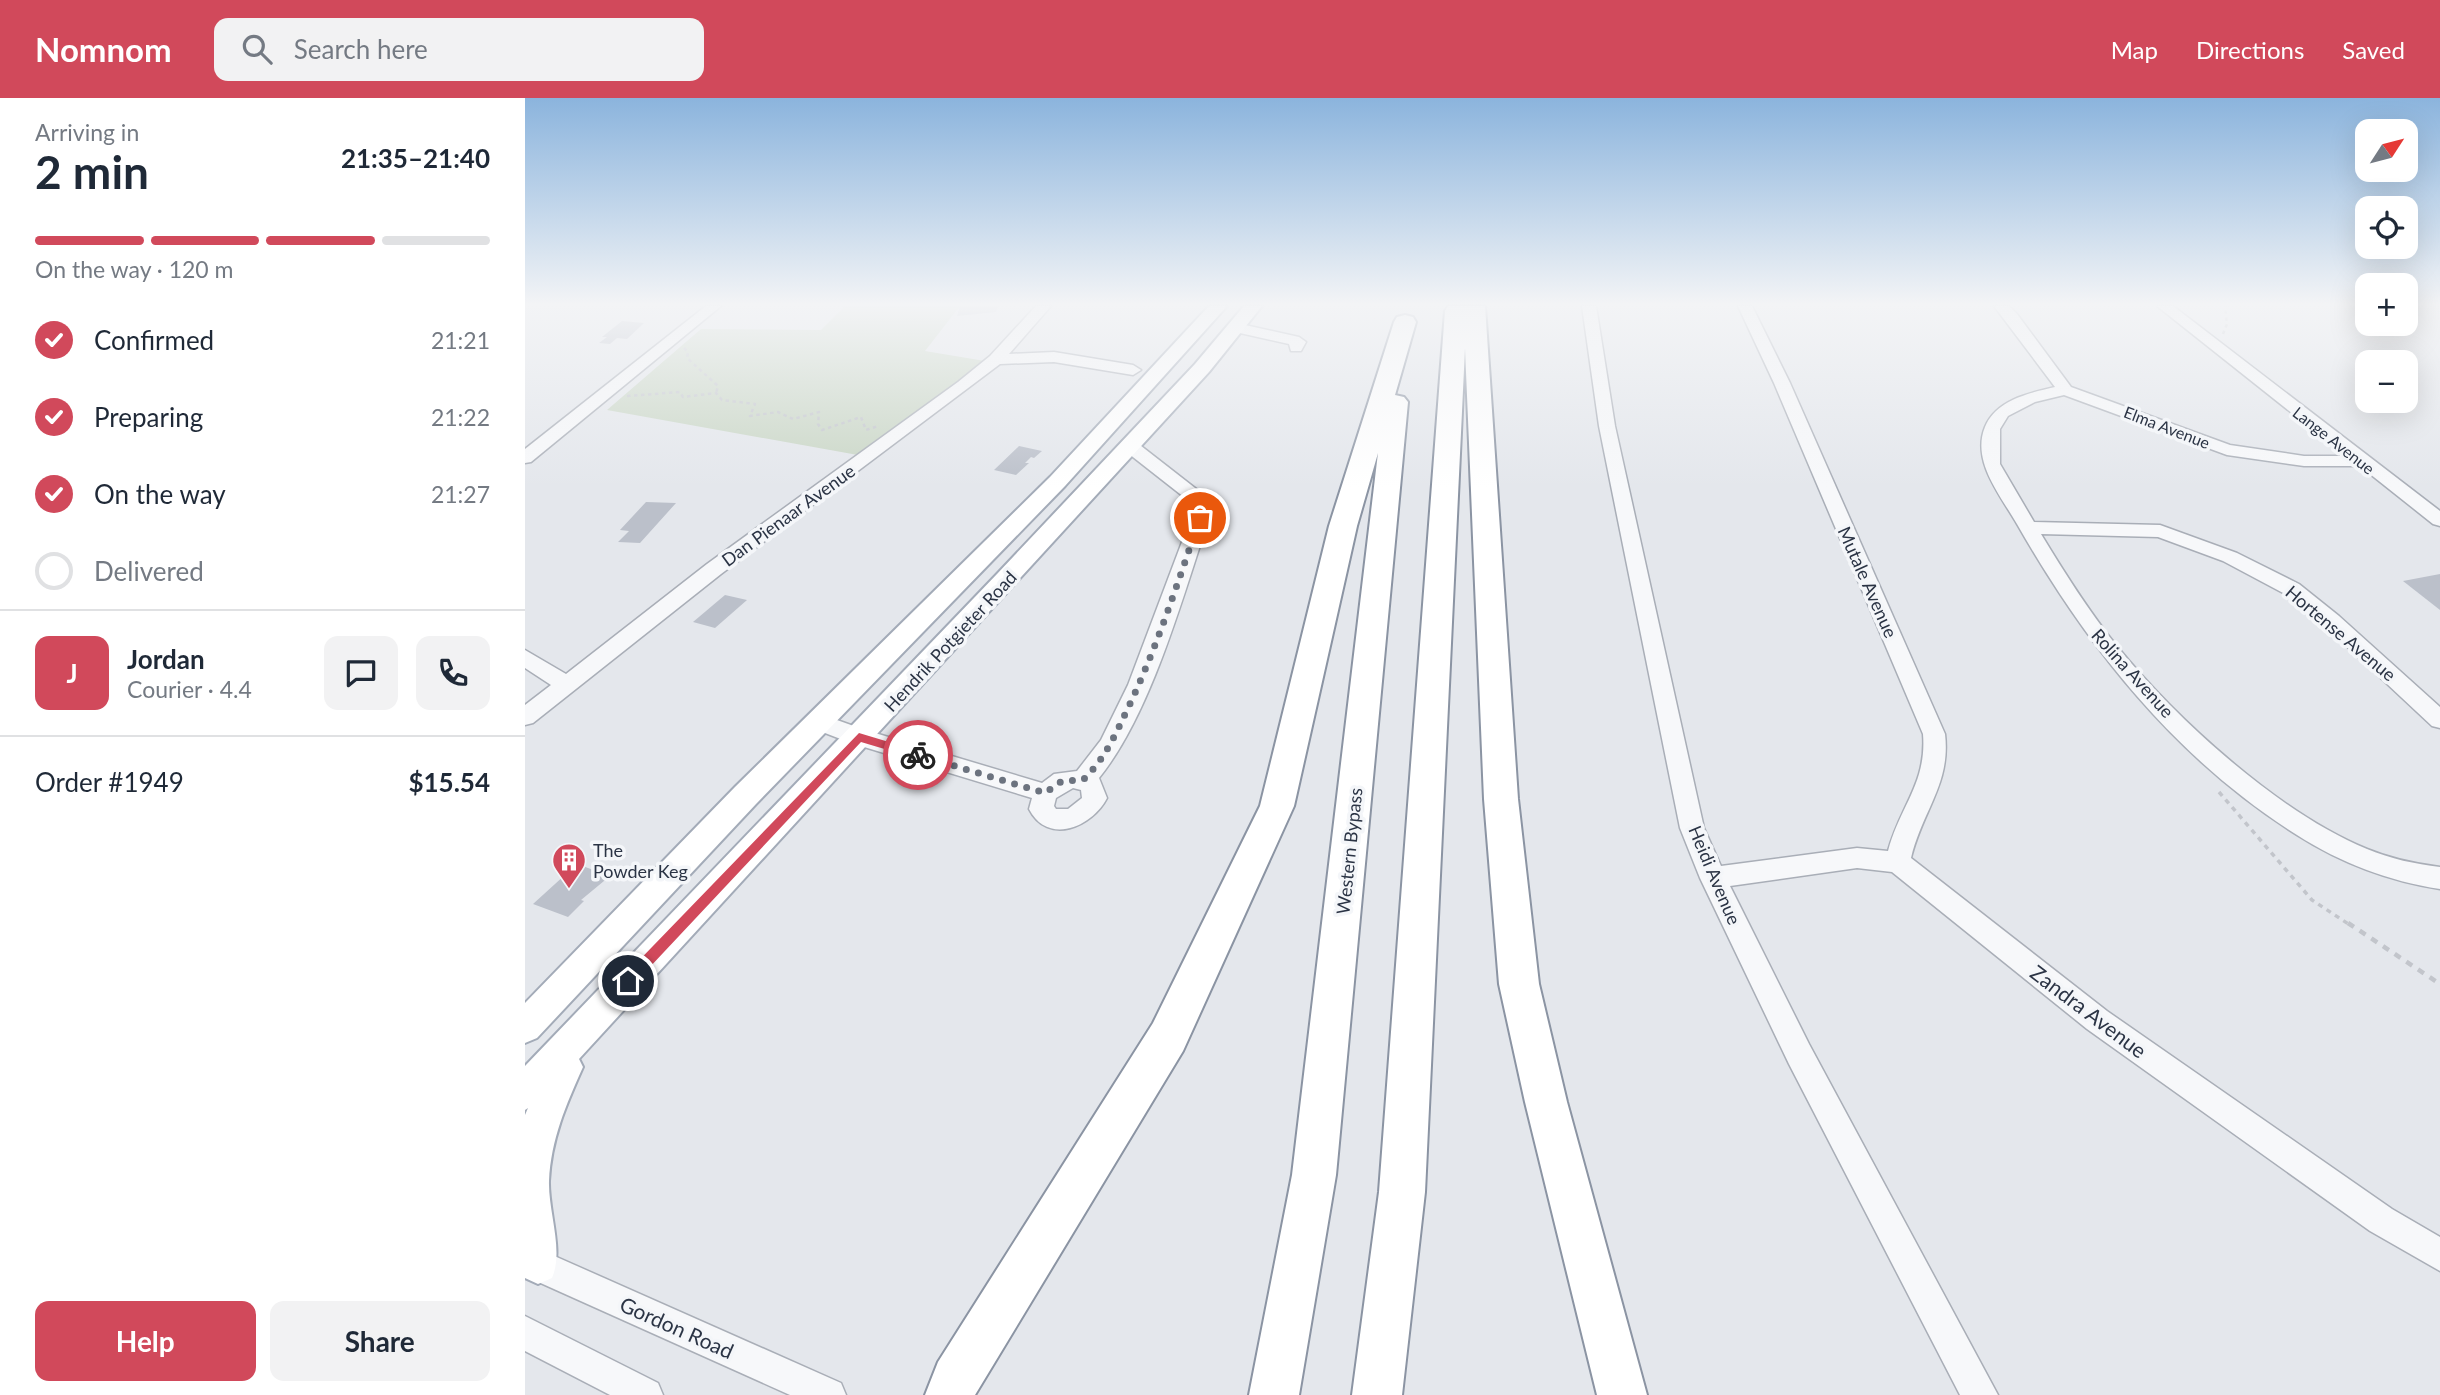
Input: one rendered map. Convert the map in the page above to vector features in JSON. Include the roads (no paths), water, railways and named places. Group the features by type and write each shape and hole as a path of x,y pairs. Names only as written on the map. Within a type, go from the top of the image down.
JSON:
{"highway":[{"path":"950,1395 956,1380 1168,1037 1277,806 1343,526 1390,367"},
{"name":"Western Bypass","path":"1275,1395 1314,1175 1400,367"},
{"path":"1377,1395 1402,1192 1452,367"},
{"path":"1477,367 1501,799 1519,984 1549,1115 1622,1395"}],"main road":[{"name":"Hendrik Potgieter Road","path":"525,1027 778,762 1121,414 1164,367"},
{"name":"Hendrik Potgieter Road","path":"525,1092 859,737 1201,367"},
{"path":"531,1262 525,1197 526,1164 533,1130 548,1093 573,1055 646,962"}],"street":[{"path":"525,458 638,367"},
{"name":"Dan Pienaar Avenue","path":"525,718 714,569 986,367"},
{"path":"1112,367 1133,370"},
{"name":"Heidi Avenue","path":"1598,367 1607,426 1692,828 1713,878 1806,1066 1965,1372 1981,1395"},
{"name":"Mutale Avenue","path":"1774,367 1934,734 1937,757 1932,783 1908,826 1898,862"},
{"path":"2048,367 2066,390"},
{"name":"Lange Avenue","path":"2239,367 2440,520"},
{"name":"Elma Avenue","path":"2066,390 2227,450 2304,461 2361,461"},
{"name":"Rolina Avenue","path":"2066,390 2046,393 2002,413 1992,429 1991,464 2075,604 2111,653 2209,753 2264,797 2336,846 2390,866 2440,878"},
{"path":"1083,780 1103,759 1112,744 1145,673 1200,518 1198,499 1130,446"},
{"name":"Hortense Avenue","path":"2029,528 2160,531 2230,557 2292,589 2332,621 2440,720"},
{"path":"525,658 566,684"},
{"path":"820,722 859,737 1045,793"},
{"path":"1083,780 1091,784 1095,798 1091,806 1074,818 1064,821 1046,816 1041,809 1045,793 1062,781 1083,780"},
{"path":"1713,878 1857,859 1898,862"},
{"name":"Zandra Avenue","path":"1898,862 2097,1020 2381,1220 2440,1255"},
{"name":"Gordon Road","path":"531,1262 829,1395"},
{"path":"525,1333 646,1395"}],"place":[{"name":"The Powder Keg","path":"569,890"}]}
